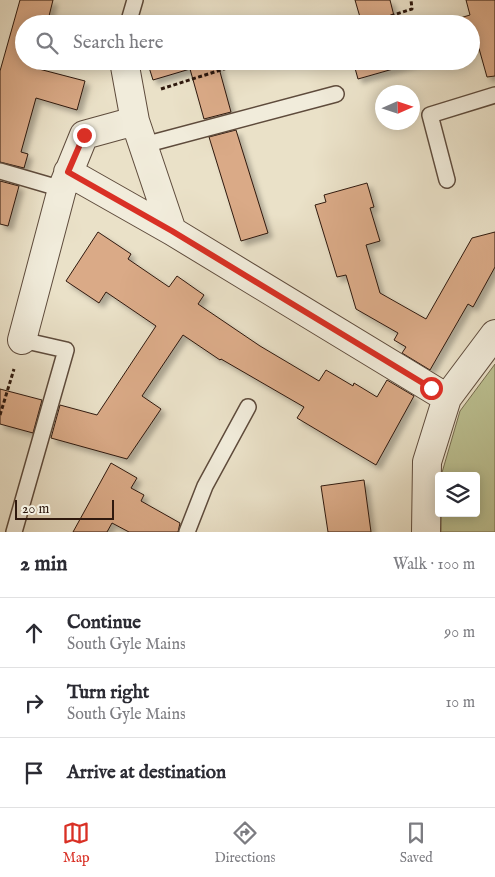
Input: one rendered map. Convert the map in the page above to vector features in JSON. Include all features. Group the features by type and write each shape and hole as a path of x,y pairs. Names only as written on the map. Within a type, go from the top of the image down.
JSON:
{"street":[{"path":"126,70 137,121 172,231"},
{"path":"22,340 65,181 84,135 137,121"},
{"path":"65,181 172,231 447,398"},
{"path":"426,532 427,462 447,398 495,334"}],"lane":[{"path":"131,15 135,0"},
{"path":"137,121 336,94"},
{"path":"447,180 430,115 495,95"},
{"path":"0,171 65,181"},
{"path":"14,532 66,350 22,340"},
{"path":"187,532 205,486 248,406"}],"path":[{"path":"394,15 412,9 411,0"},
{"path":"137,121 232,70"},
{"path":"0,415 22,340"}],"green space":[{"path":"495,364 495,532 441,532 441,517 480,517 480,472 442,472 460,411"}],"building":[{"path":"20,0 53,0 49,15 16,15"},
{"path":"355,0 390,0 394,15 359,15"},
{"path":"466,0 495,0 495,76 487,77 480,52 480,15 470,15"},
{"path":"15,18 15,70 43,70 85,81 77,110 36,98 21,152 28,154 24,168 0,162 0,71"},
{"path":"150,70 187,70 153,80"},
{"path":"190,70 219,70 231,112 204,119"},
{"path":"356,70 390,70 358,79"},
{"path":"236,130 268,233 241,241 209,137"},
{"path":"0,181 19,186 8,226 0,224"},
{"path":"367,183 374,207 370,208 380,241 366,245 380,293 426,319 472,238 495,232 495,267 473,307 468,304 430,370 402,353 406,347 394,340 398,333 356,309 346,275 337,277 315,205 326,202 324,195"},
{"path":"98,232 131,254 128,259 169,287 177,276 204,295 198,304 260,346 319,381 326,370 353,386 354,383 377,397 387,380 414,396 376,465 297,418 304,407 220,360 183,335 142,396 161,409 127,459 51,438 60,405 97,415 156,326 106,292 99,303 66,281"},
{"path":"0,389 42,400 33,433 0,424"},
{"path":"111,463 137,478 131,488 144,495 141,501 180,523 178,532 129,532 112,523 107,532 73,532"},
{"path":"364,480 371,532 328,532 321,486"}],"route":[{"path":"84,135 68,172 172,231 431,388"}]}
